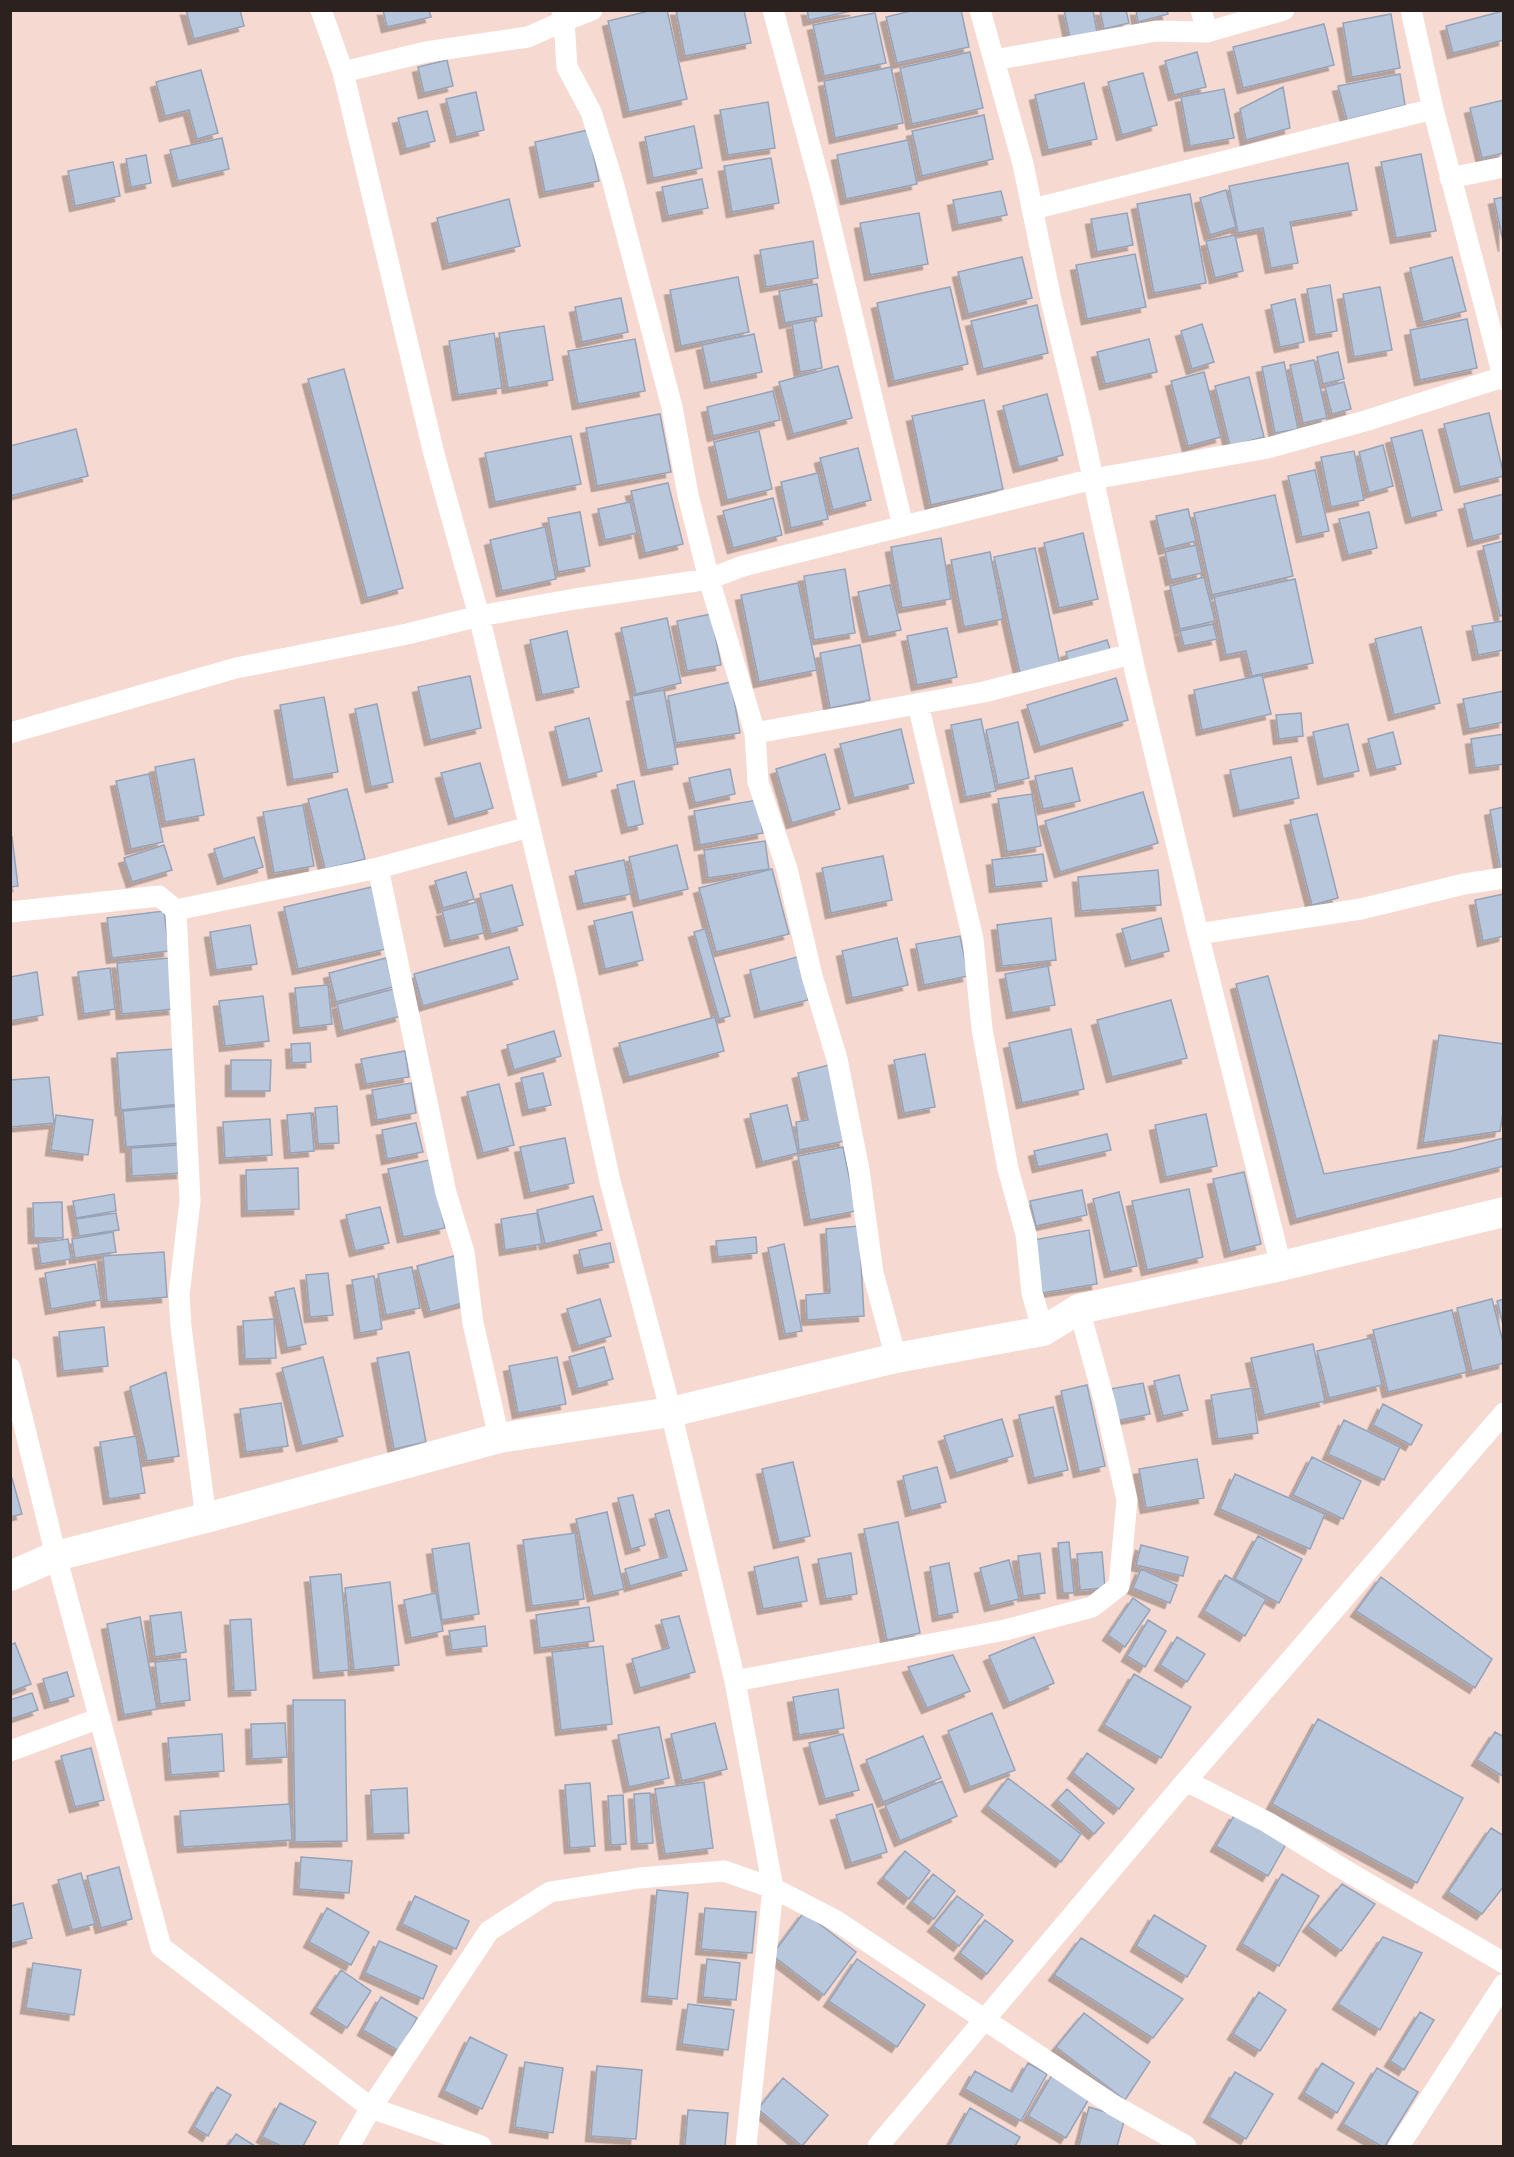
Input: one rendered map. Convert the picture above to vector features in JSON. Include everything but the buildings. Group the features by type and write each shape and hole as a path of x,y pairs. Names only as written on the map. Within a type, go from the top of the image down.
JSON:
{"street":[{"path":"321,10 343,72 434,454 479,616 566,979 610,1181 670,1412 735,1681 773,1888 746,2146"},
{"path":"343,72 426,52 528,37 563,16 592,10"},
{"path":"773,10 824,198 903,526"},
{"path":"981,10 1023,164 1051,300 1131,654 1281,1266"},
{"path":"1201,10 1207,32"},
{"path":"994,60 1155,31 1207,32 1284,10"},
{"path":"10,733 236,668 407,634 479,616 709,579 743,566 1093,479 1268,448 1503,379 1450,178 1411,10"},
{"path":"563,16 567,67 591,112 612,179 672,407 688,495 709,579 755,733 758,782 787,869 812,976 837,1059 859,1170 873,1273 896,1358"},
{"path":"1033,209 1433,109"},
{"path":"1450,178 1503,166"},
{"path":"755,733 984,692 1131,654"},
{"path":"918,704 973,939 982,1029 1008,1169 1026,1234 1032,1293 1043,1331"},
{"path":"176,910 378,867 529,827"},
{"path":"378,867 446,1193 464,1252 473,1323 499,1438"},
{"path":"1198,934 1361,909 1464,884 1503,878"},
{"path":"10,912 159,896 176,910 190,1201 179,1295 180,1316 183,1357 206,1518"},
{"path":"10,1576 56,1556 206,1518 499,1438 670,1412 896,1358 1043,1331 1079,1309 1281,1266 1503,1212"},
{"path":"735,1681 1005,1630 1092,1607 1119,1586 1127,1500 1079,1309"},
{"path":"10,1368 56,1556 161,1947 371,2108 481,2146"},
{"path":"878,2146 1186,1781 1503,1413"},
{"path":"10,1751 99,1718"},
{"path":"1186,1781 1267,1822 1503,1963"},
{"path":"349,2146 371,2108 489,1931 550,1892 639,1878 724,1871 773,1888 835,1920 1113,2105 1186,2146"},
{"path":"1399,2146 1503,1984"}]}
